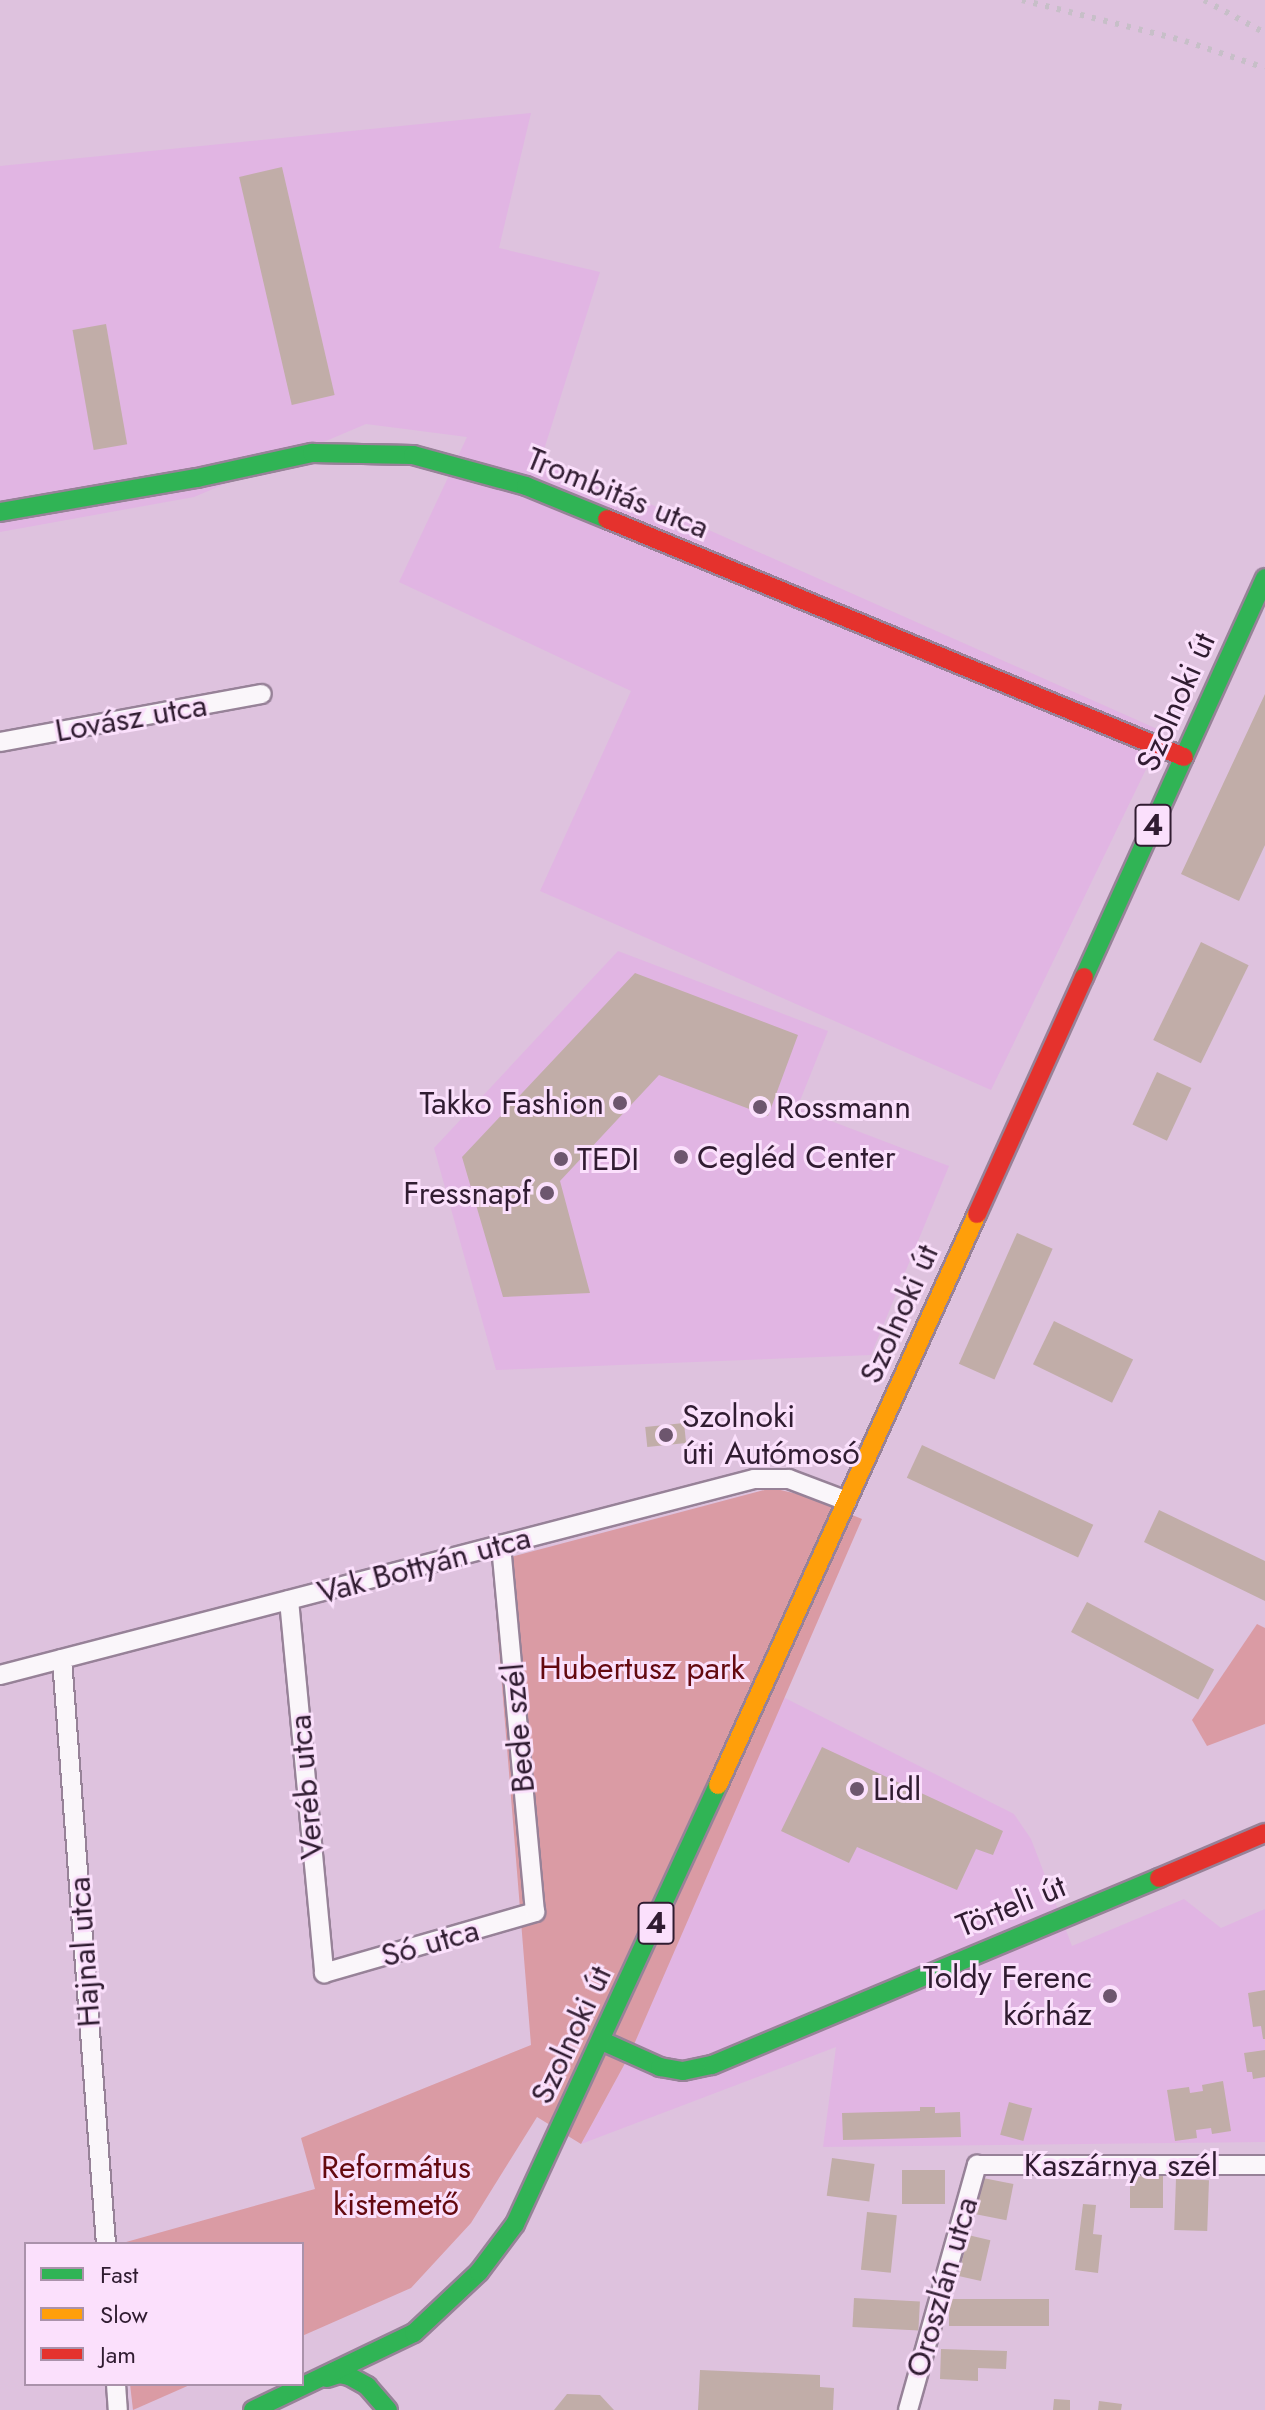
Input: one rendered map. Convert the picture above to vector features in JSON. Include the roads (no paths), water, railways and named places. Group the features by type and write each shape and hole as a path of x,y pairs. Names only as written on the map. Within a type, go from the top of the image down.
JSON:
{"main road":[{"name":"Trombitás utca","path":"0,512 312,453 413,455 526,486 1184,757"},
{"name":"Szolnoki út","path":"379,2366 479,2272 515,2224 602,2041 1265,578"},
{"name":"Törteli út","path":"602,2041 660,2067 683,2071 712,2065 1265,1833"},
{"name":"4","path":"253,2410 318,2381 379,2366"},
{"path":"379,2366 389,2410"},
{"path":"318,2381 339,2374 349,2376 367,2386 389,2410"}],"street":[{"name":"Lovász utca","path":"0,742 262,694"},
{"name":"Vak Bottyán utca","path":"0,1675 770,1477 789,1479 847,1501"},
{"name":"Bede szél","path":"501,1545 535,1912"},
{"name":"Veréb utca","path":"289,1600 324,1973"},
{"name":"Hajnal utca","path":"62,1659 106,2242"},
{"name":"Só utca","path":"324,1973 535,1912"},
{"name":"Kaszárnya szél","path":"977,2165 1265,2165"},
{"name":"Oroszlán utca","path":"908,2410 977,2165"},
{"path":"116,2386 118,2410"}],"railway":[{"path":"1022,0 1185,41 1265,68"},
{"path":"1204,0 1265,33"}],"place":[{"name":"Takko Fashion","path":"620,1103"},
{"name":"Rossmann","path":"760,1107"},
{"name":"Cegléd Center","path":"681,1157"},
{"name":"TEDI","path":"561,1159"},
{"name":"Fressnapf","path":"547,1193"},
{"name":"Szolnoki úti Autómosó","path":"666,1435"},
{"name":"Lidl","path":"857,1789"},
{"name":"Toldy Ferenc kórház","path":"1110,1996"}],"park label":[{"name":"Hubertusz park","path":"642,1668"},
{"name":"Református kistemető","path":"396,2186"}]}
